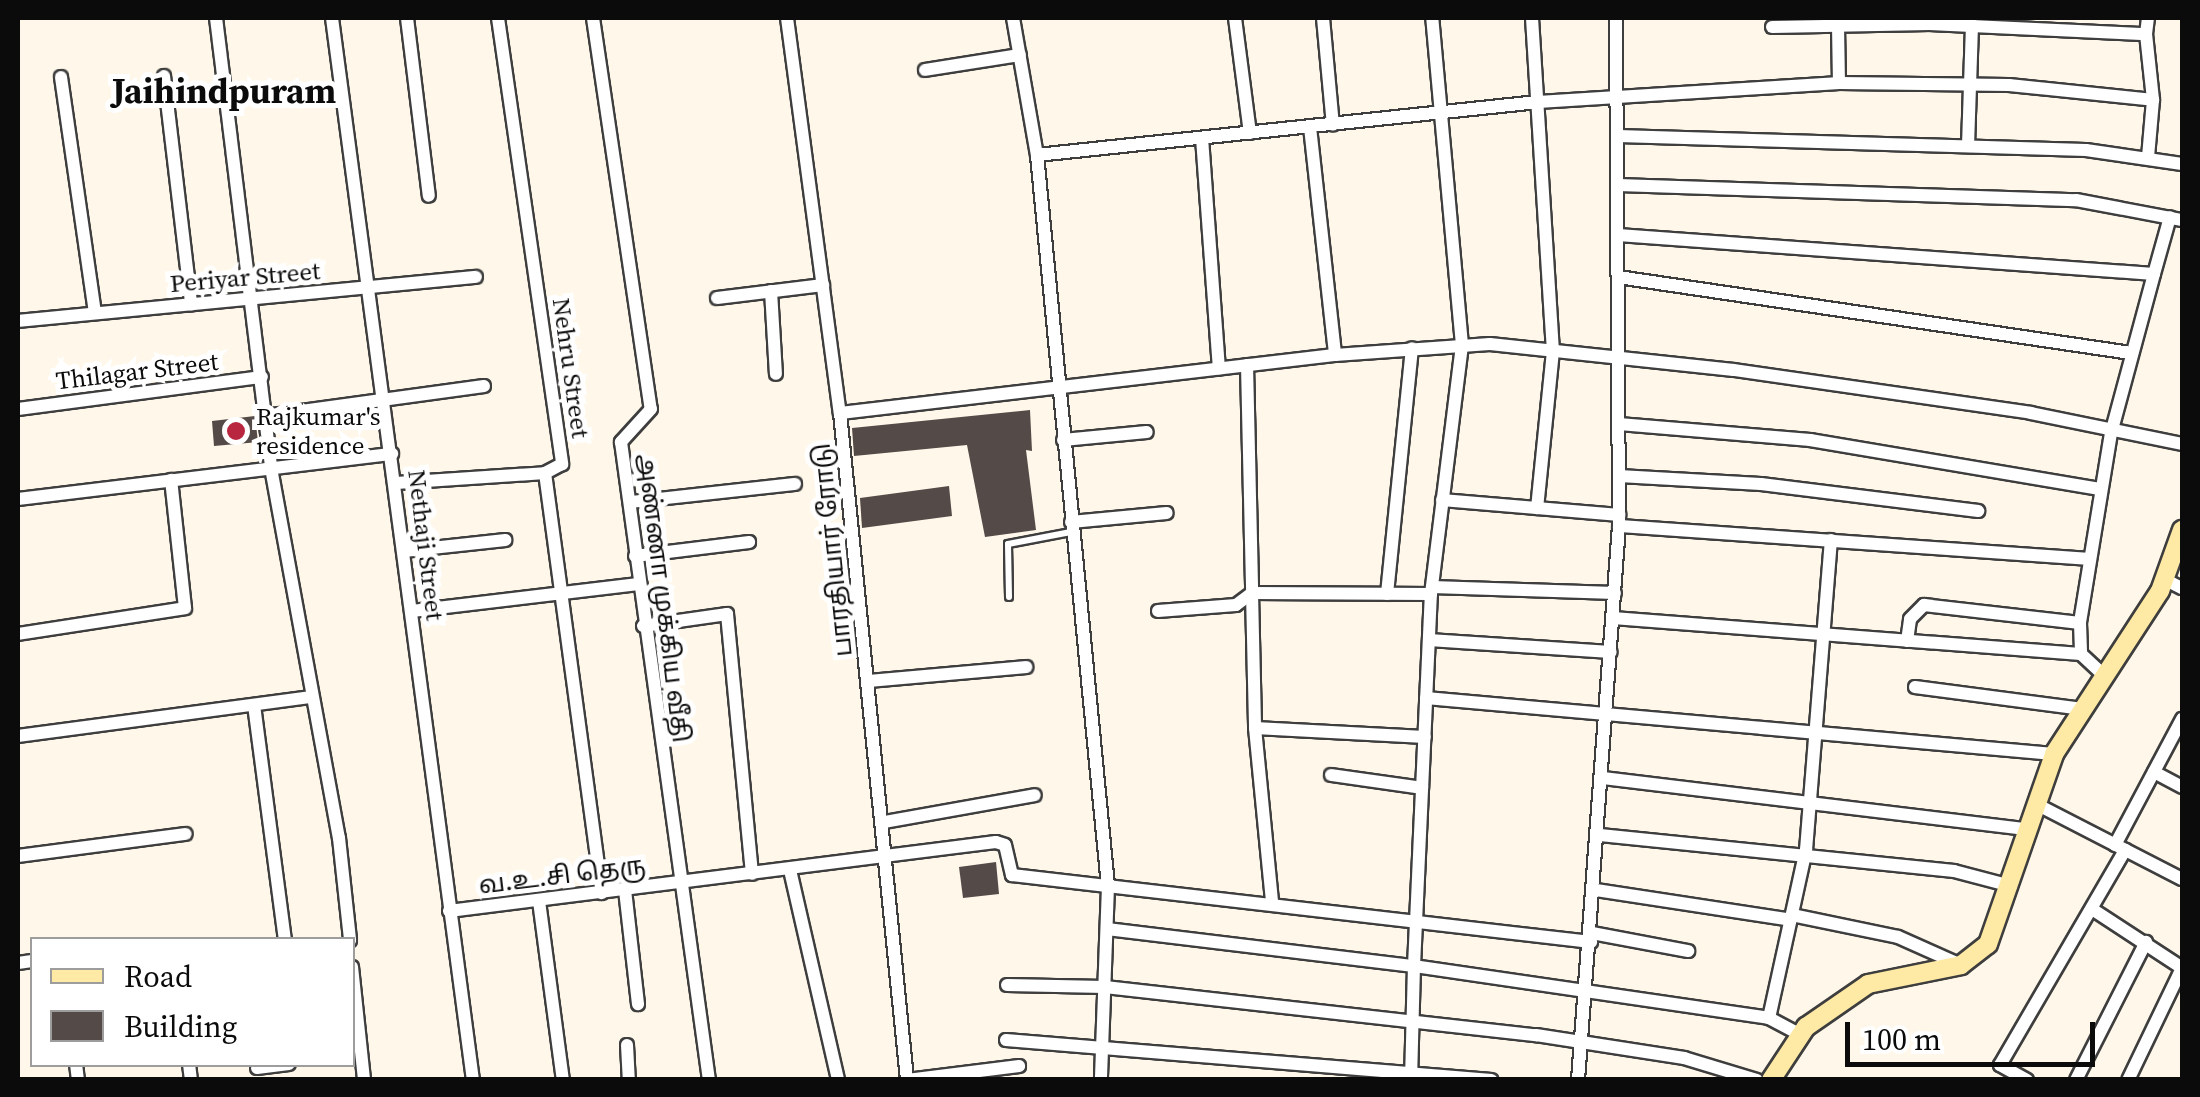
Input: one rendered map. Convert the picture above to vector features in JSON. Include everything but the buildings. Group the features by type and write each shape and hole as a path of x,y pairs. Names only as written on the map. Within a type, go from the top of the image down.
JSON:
{"street":[{"path":"216,18 271,468 309,698 339,838 350,937"},
{"name":"Nethaji Street","path":"332,18 372,288 473,1080"},
{"path":"407,18 429,196"},
{"name":"Nehru Street","path":"498,18 562,464 544,473 602,893"},
{"name":"அண்ணா முக்கிய வீதி","path":"594,18 651,409 620,442 631,502 642,626 709,1080"},
{"name":"பாரதியார் ரோடு","path":"788,18 840,412 888,858 907,1080"},
{"path":"1013,18 1036,156 1108,886 1101,1080"},
{"path":"1235,18 1250,134"},
{"path":"1324,18 1333,125"},
{"path":"1411,1075 1431,590 1462,345 1432,18"},
{"path":"1532,18 1554,351 1538,508"},
{"path":"1578,1080 1596,890 1619,520 1616,18"},
{"path":"1618,136 1968,146 2167,161 2153,100 2148,18"},
{"path":"1838,26 1840,83"},
{"path":"1772,27 1972,26 2146,34"},
{"path":"1968,146 1972,26"},
{"path":"925,70 1020,55"},
{"path":"61,76 95,312"},
{"path":"164,76 191,304"},
{"path":"1036,156 1538,102 1840,83 1970,84 2153,100"},
{"path":"1310,128 1335,355"},
{"path":"1202,138 1220,368"},
{"path":"1618,185 1882,189 2076,200 2167,216 2147,273 2104,432 2092,488 2072,654"},
{"path":"1618,236 2147,273"},
{"name":"Periyar Street","path":"18,322 476,277"},
{"path":"1618,277 2125,352"},
{"path":"717,298 823,285"},
{"path":"771,291 776,374"},
{"path":"840,412 1335,355 1462,345 1618,357 2032,413 2104,432 2182,444"},
{"path":"1386,594 1412,348"},
{"path":"1247,365 1255,728 1272,902"},
{"name":"Thilagar Street","path":"18,409 262,377"},
{"path":"266,416 484,386"},
{"path":"1619,424 1810,440 2092,488"},
{"path":"1063,440 1147,432"},
{"path":"18,498 392,454"},
{"path":"396,483 544,473"},
{"path":"1619,476 1761,484 1978,510"},
{"path":"18,634 185,608 171,480"},
{"path":"631,502 794,484"},
{"path":"1442,500 1831,540 2083,558"},
{"path":"1072,527 1167,513"},
{"path":"1771,1080 1794,1031 1868,984 1961,964 1988,944 1997,882 2018,826 2038,805 2043,753 2084,709 2105,676 2164,578 2182,530"},
{"path":"404,551 505,540"},
{"path":"1769,1018 1804,858 1812,802 1831,540"},
{"path":"636,556 749,542"},
{"path":"2164,578 2182,588"},
{"path":"412,612 638,584"},
{"path":"1158,612 1236,605 1252,593 1615,593"},
{"path":"1907,641 1910,619 1924,605 2074,622"},
{"path":"642,626 726,614 752,874"},
{"path":"1613,618 2072,654 2105,676"},
{"path":"1429,640 1611,652"},
{"path":"869,681 1026,668"},
{"path":"1915,687 2084,709"},
{"path":"18,736 309,698"},
{"path":"1426,698 1608,710 2043,753"},
{"path":"254,705 284,937"},
{"path":"1992,1080 2092,909 2182,719"},
{"path":"1255,728 1424,736"},
{"path":"2154,772 2182,787"},
{"path":"1331,776 1422,788"},
{"path":"1603,778 2018,826"},
{"path":"884,822 1035,796"},
{"path":"2038,805 2182,880"},
{"path":"18,856 186,834"},
{"path":"1600,835 1997,882"},
{"name":"வ.உ.சி தெரு","path":"449,911 996,842 1005,845 1012,876 1108,886"},
{"path":"790,870 838,1080"},
{"path":"1108,886 1688,951"},
{"path":"625,890 638,1004"},
{"path":"1596,890 1791,918 1937,951 1961,964"},
{"path":"539,901 563,1080"},
{"path":"2092,909 2180,958 2180,982 2128,1080"},
{"path":"1107,929 1586,990 1769,1018 1794,1031"},
{"path":"2076,1080 2146,942"},
{"path":"1007,984 1105,987 1412,1021 1581,1044 1752,1077"},
{"path":"355,1014 357,1057 364,1080"},
{"path":"1006,1040 1103,1043 1491,1080"},
{"path":"627,1045 629,1080"},
{"path":"2000,1065 2027,1080"},
{"path":"907,1080 1019,1066"},
{"path":"258,1068 266,1067"}],"lane":[{"path":"1008,597 1008,544 1072,527"}],"place":[{"name":"Rajkumar's residence","path":"236,431"}],"district":[{"name":"Jaihindpuram","path":"224,91"}]}
